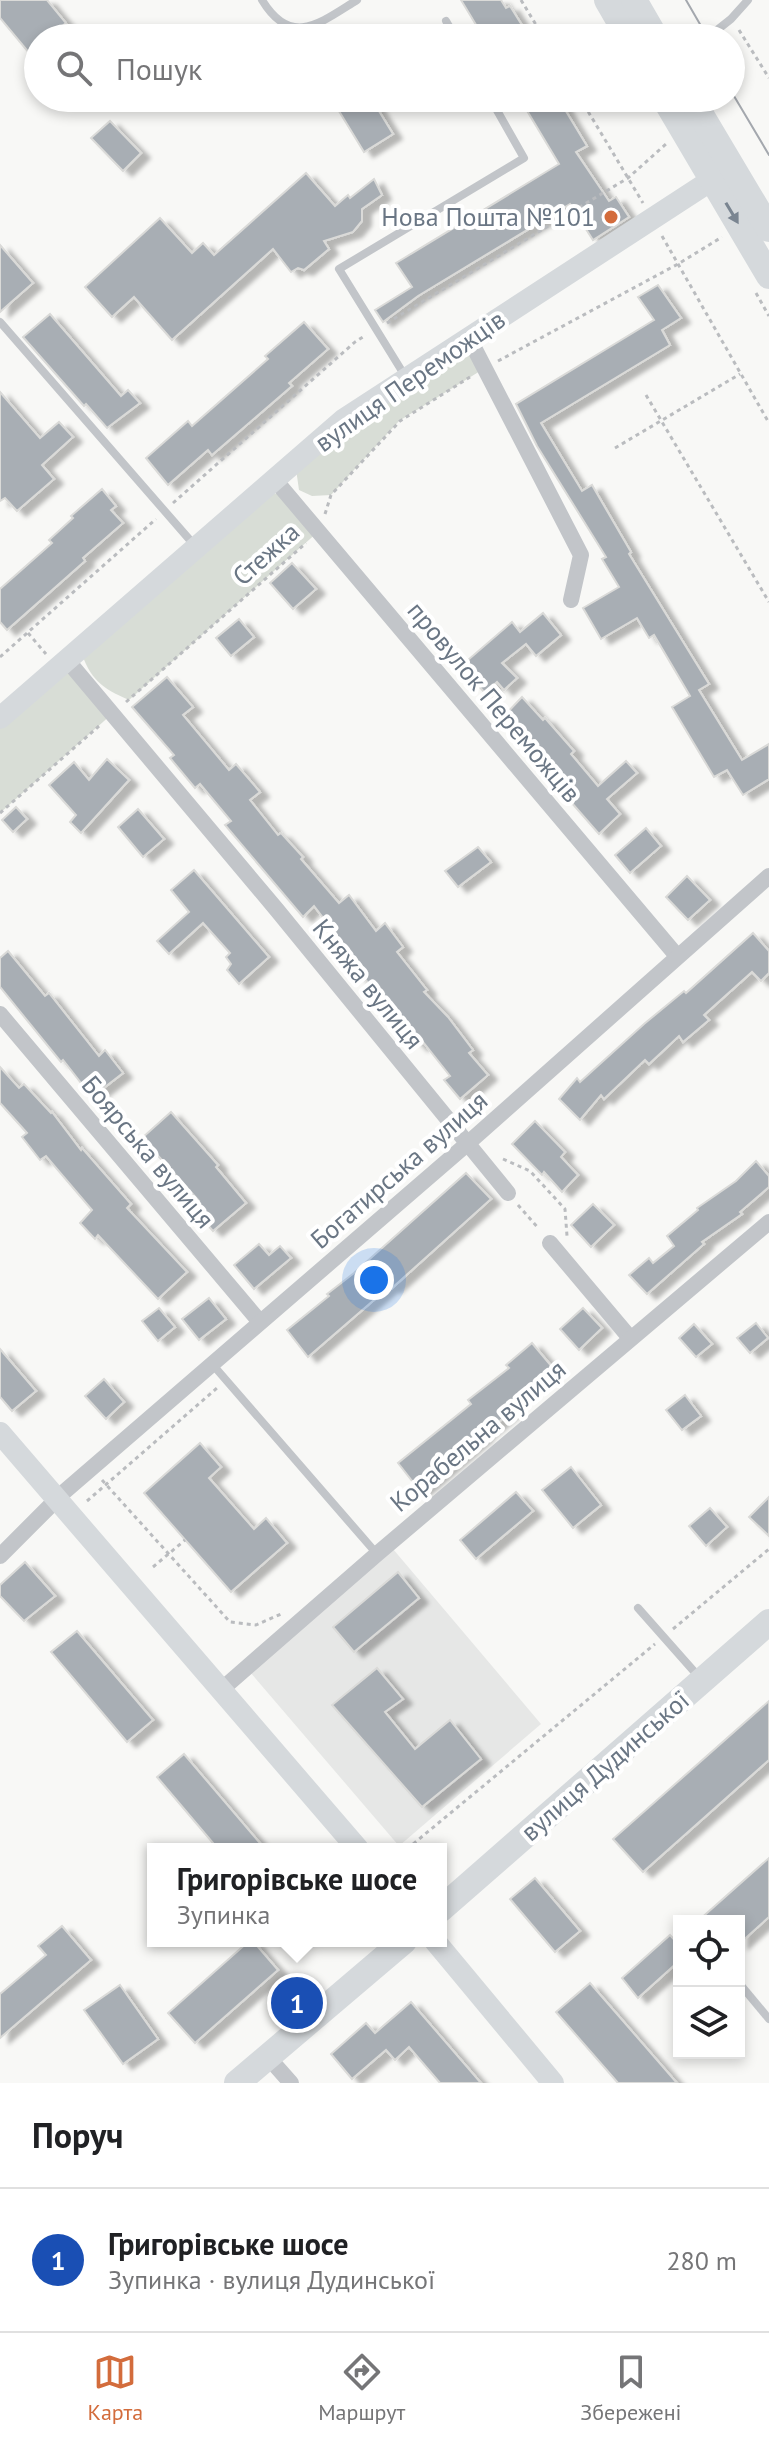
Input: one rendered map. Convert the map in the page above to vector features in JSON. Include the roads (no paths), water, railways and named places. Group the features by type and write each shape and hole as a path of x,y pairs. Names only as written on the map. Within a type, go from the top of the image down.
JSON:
{"main road":[{"path":"607,0 621,24"},
{"path":"634,0 648,24"},
{"path":"675,112 769,229"},
{"path":"697,112 761,282"},
{"name":"вулиця Дудинської","path":"447,1904 769,1622"},
{"path":"237,2083 397,1947"}],"street":[{"name":"вулиця Переможців","path":"0,718 57,658 196,547 343,420 722,174"},
{"path":"469,338 581,555 571,600"},
{"name":"провулок Переможців","path":"275,480 677,956"},
{"name":"Княжа вулиця","path":"57,658 112,714 508,1193"},
{"name":"Богатирська вулиця","path":"0,1556 65,1506 91,1469 467,1144 769,876"},
{"name":"Боярська вулиця","path":"0,1014 260,1322"},
{"name":"Корабельна вулиця","path":"221,1690 769,1222"},
{"path":"550,1243 630,1338"},
{"path":"0,1433 353,1843"},
{"path":"440,1947 553,2083"},
{"path":"268,2057 291,2083"}],"lane":[{"path":"262,0 282,24"},
{"path":"318,24 357,0"},
{"path":"725,24 748,0"},
{"path":"407,379 339,269 524,158 498,112"},
{"path":"0,322 196,547"},
{"path":"213,1365 377,1554"},
{"path":"638,1608 702,1680"},
{"path":"742,1987 769,2019"}],"tram line":[{"path":"686,0 700,24"},
{"path":"743,112 769,155"}],"place":[{"name":"Нова Пошта №101","path":"611,217"},
{"name":"Григорівське шосе","path":"297,2003"}]}
